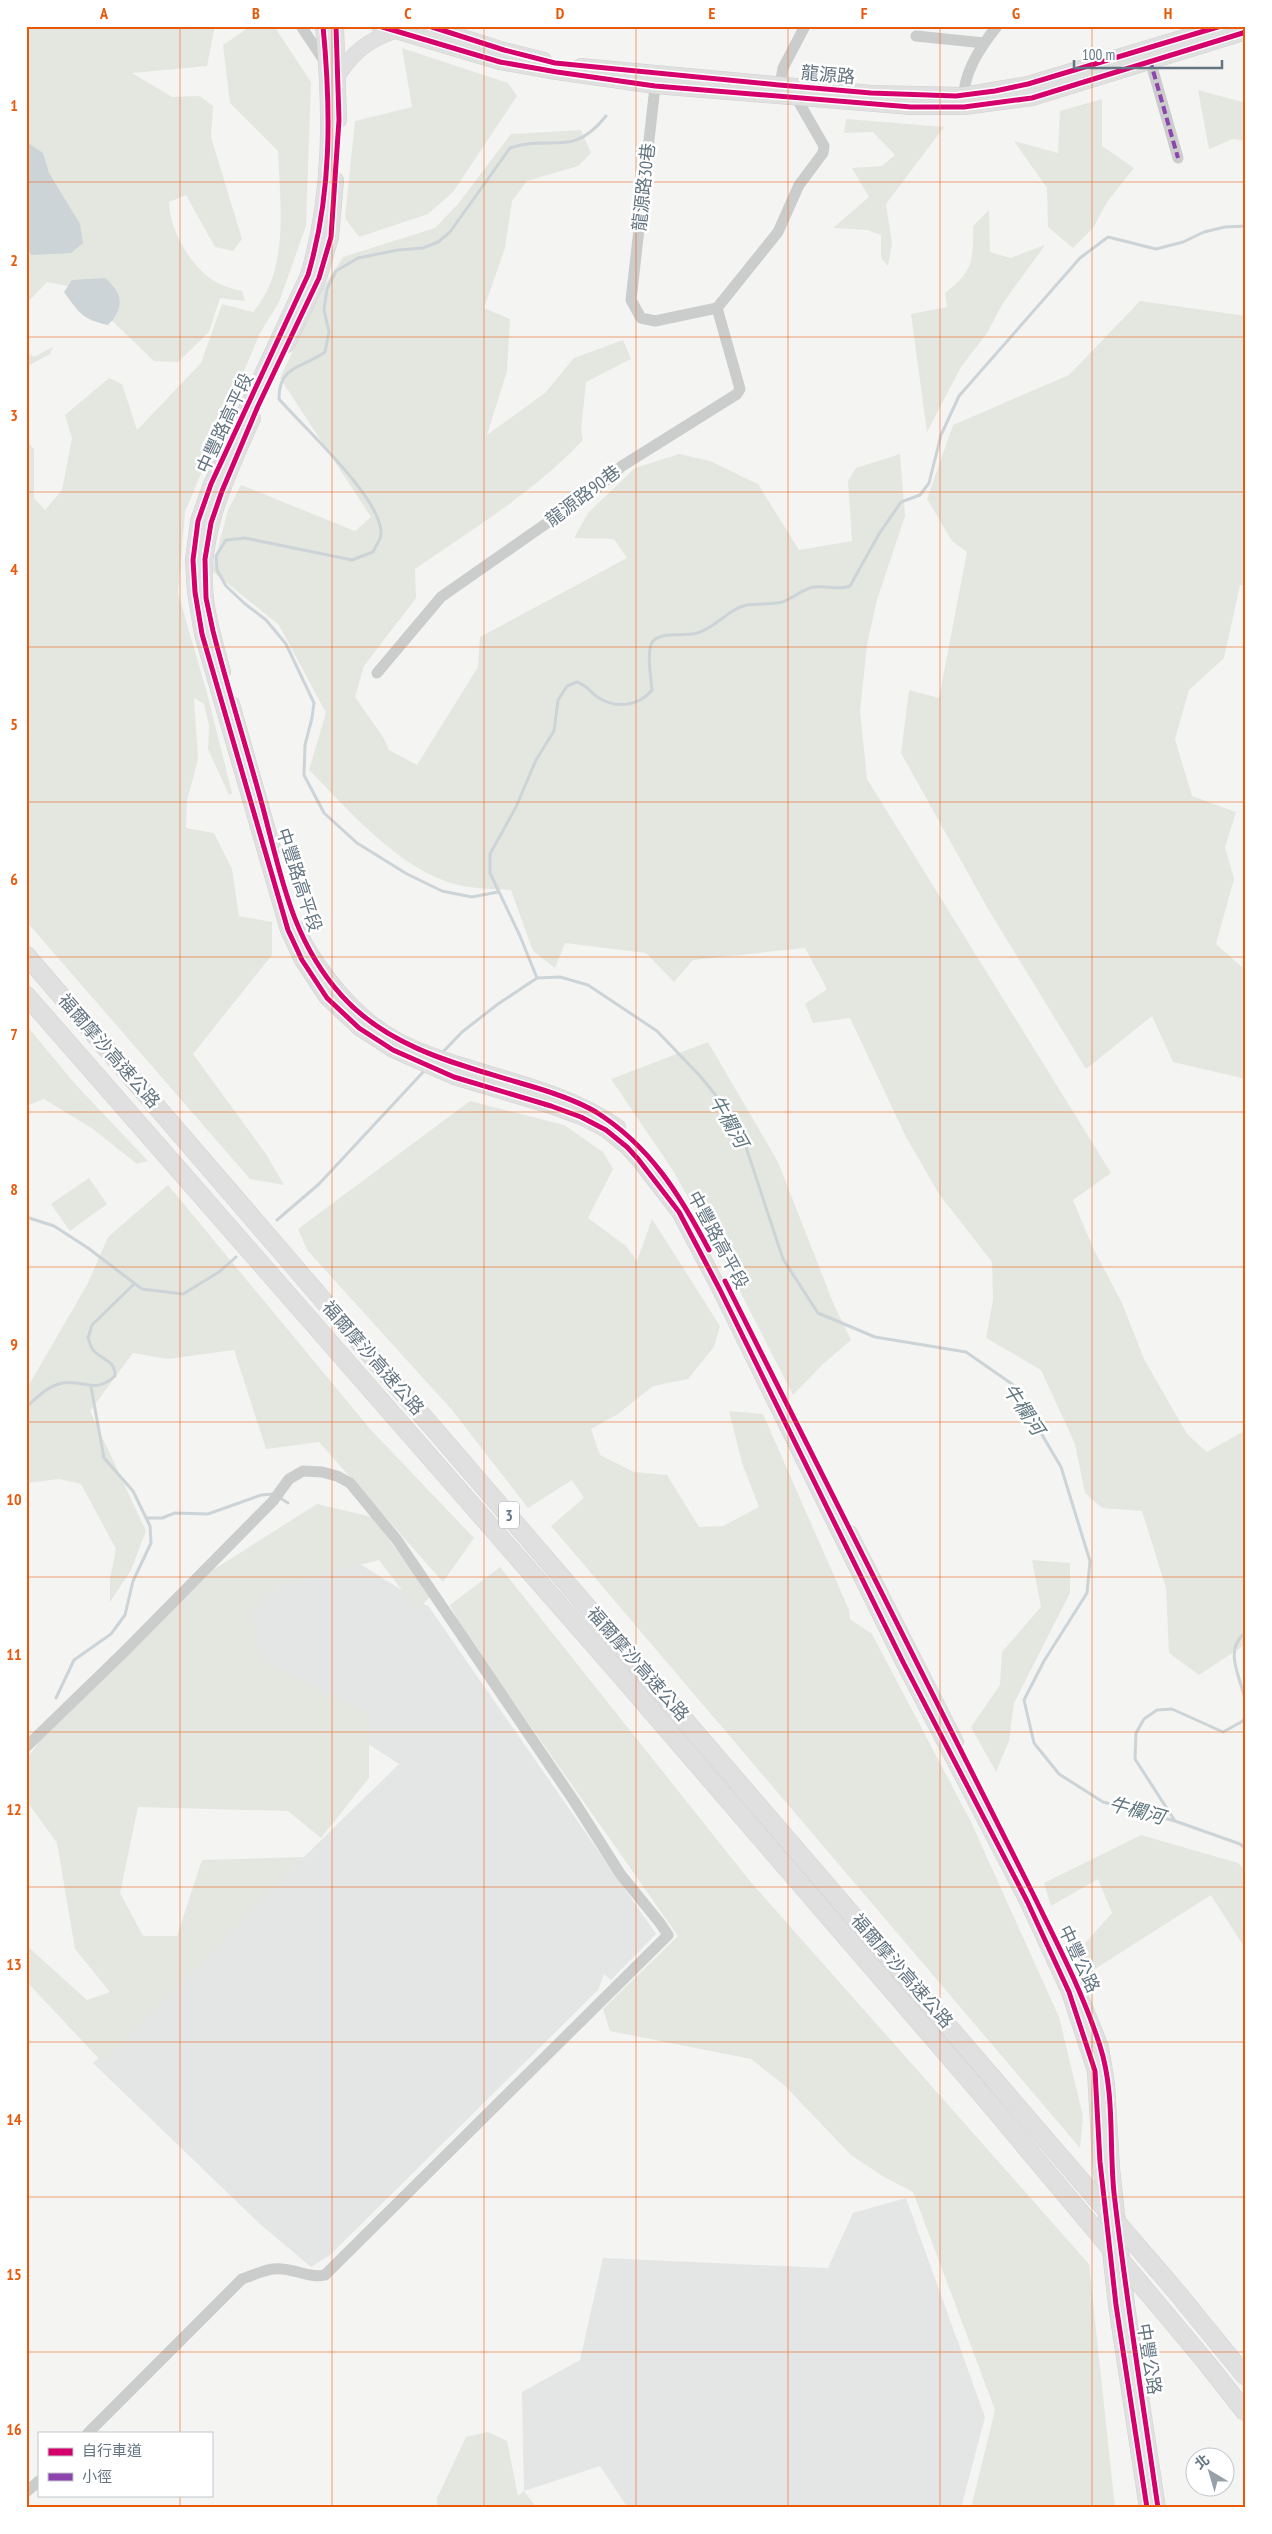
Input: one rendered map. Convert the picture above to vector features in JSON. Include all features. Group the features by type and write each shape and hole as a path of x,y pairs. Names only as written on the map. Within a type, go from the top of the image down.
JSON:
{"highway":[{"name":"福爾摩沙高速公路","path":"26,955 1175,2290 1246,2377"},
{"name":"福爾摩沙高速公路","path":"26,995 616,1670 978,2090 1205,2361 1246,2413"}],"main road":[{"name":"中豐路高平段","path":"323,26 330,117 325,193 318,240 308,275 243,429 211,523 205,559 206,598 224,677 263,808 279,874 302,939 341,995 396,1045 456,1070 581,1117 606,1130 641,1155 679,1212 792,1426 854,1554"},
{"name":"中豐路高平段","path":"243,429 319,278 331,238 339,120 336,26"},
{"path":"379,26 500,62 779,92 797,99 911,107 963,101 1032,98 1150,60 1246,32"},
{"path":"429,26 538,59 655,80"},
{"name":"龍源路","path":"779,92 871,93 963,101 1028,84 1222,26"},
{"path":"339,74 360,49 377,38 395,31"},
{"name":"中豐公路","path":"854,1554 1027,1901 1069,1992 1096,2071 1127,2305 1147,2508"},
{"name":"中豐公路","path":"1139,2417 1158,2508"}],"street":[{"path":"300,26 326,65"},
{"path":"779,92 784,68 805,26"},
{"path":"963,101 965,78 984,43 997,26"},
{"path":"916,36 984,43"},
{"path":"1150,60 1178,158"},
{"name":"龍源路30巷","path":"655,80 631,300 640,318 655,321 717,308"},
{"path":"717,308 778,232 799,185 823,153 824,146 797,99"},
{"name":"龍源路90巷","path":"377,673 441,597 597,488 622,466 737,394 740,389 717,308"},
{"path":"26,1747 125,1651 273,1501 289,1479 303,1471 322,1472 337,1476 350,1483 397,1540 574,1801 621,1876 668,1935 325,2275 314,2277 305,2273 274,2268 242,2280 89,2432"},
{"path":"26,2492 38,2482"}],"shaded area":[{"path":"26,26 215,26 207,66 132,73 172,97 200,96 213,106 211,137 242,239 233,251 215,247 186,195 169,202 173,225 184,249 192,260 210,278 222,285 242,291 245,301 220,298 209,332 178,362 154,361 78,288 47,282 26,304"},
{"path":"251,26 274,26 311,82 306,226 279,302 260,333 185,512 178,593 207,693 232,793 229,795 208,749 209,725 204,704 194,698 198,759 187,801 186,828 214,833 232,869 239,916 272,922 272,955 193,1054 266,1154 284,1185 250,1179 26,921 26,440 34,449 34,498 45,510 62,490 72,438 65,415 109,378 122,384 137,430 201,363 222,304 253,312 265,295 273,276 278,256 280,235 278,151 230,103 223,45"},
{"path":"402,48 508,83 517,96 453,192 428,214 359,237 345,218 355,121 412,107"},
{"path":"1198,90 1246,103 1246,141 1233,139 1209,149"},
{"path":"1102,99 1102,146 1134,168 1107,202 1093,228 1073,248 1048,227 1047,188 1014,141 1058,153 1060,111"},
{"path":"846,119 944,127 886,204 892,243 888,266 881,258 881,235 867,230 833,228 869,197 852,168 882,166 895,155 873,132 844,133"},
{"path":"581,130 591,153 578,166 527,181 512,201 505,248 484,308 510,319 507,371 487,435 545,393 574,358 623,340 631,359 586,382 581,430 583,440 564,459 524,493 415,569 416,598 364,666 355,697 383,737 389,750 417,765 478,667 480,637 627,558 614,539 574,538 588,513 635,468 679,454 710,461 758,484 799,550 852,541 848,481 856,468 900,454 905,516 877,600 867,645 860,711 867,779 1111,1173 1073,1200 1093,1248 1122,1303 1144,1359 1187,1434 1207,1452 1246,1430 1246,1644 1199,1675 1169,1653 1166,1588 1142,1511 1102,1508 1085,1493 1075,1444 1041,1370 986,1338 993,1300 992,1262 939,1194 906,1137 850,1018 813,1023 805,1004 827,989 805,948 693,960 674,982 646,953 565,943 555,968 533,951 511,890 458,885 416,867 377,838 309,770 326,713 279,625 212,571 228,510 241,485 355,531 371,517 280,378 323,288 343,257 435,228 458,204 511,134"},
{"path":"28,143 43,153 49,173 80,224 83,243 71,253 31,255 26,244"},
{"path":"989,210 990,252 1010,258 1045,245 1003,303 987,333 961,367 927,432 911,314 947,307 945,293 962,278 970,264 973,248 973,226"},
{"path":"105,278 115,289 120,301 117,313 108,325 87,318 74,306 64,292 72,280"},
{"path":"1140,301 1246,316 1246,586 1240,585 1224,658 1189,690 1175,739 1192,796 1236,812 1225,847 1234,879 1216,944 1242,967 1246,966 1246,1079 1173,1062 1152,1016 1086,1069 988,909 901,753 909,690 939,698 967,552 952,541 927,499 953,425 1069,375"},
{"path":"53,347 50,354 26,367 26,351 34,357"},
{"path":"26,1025 76,1085 148,1161 137,1164 93,1129 44,1099 26,1106"},
{"path":"708,1042 778,1162 834,1305 851,1340 823,1364 793,1395 726,1264 672,1169 611,1079"},
{"path":"470,1101 564,1125 603,1152 613,1169 588,1218 626,1246 637,1261 652,1219 720,1326 714,1347 688,1379 653,1386 618,1414 591,1429 600,1455 634,1472 667,1475 699,1527 723,1526 759,1507 742,1463 729,1411 763,1414 849,1610 850,1619 872,1634 971,1822 1059,2017 1083,2116 1080,2148 551,1526 584,1498 572,1480 528,1508 452,1410 307,1250 298,1229"},
{"path":"89,1178 107,1204 70,1231 51,1204"},
{"path":"168,1185 371,1430 474,1538 443,1582 319,1442 266,1449 234,1350 168,1359 133,1353 90,1411 146,1531 131,1570 110,1602 110,1579 116,1549 81,1484 59,1479 27,1483 26,1496 26,1390 88,1283 108,1237"},
{"path":"317,1504 372,1517 431,1596 417,1610 379,1560 278,1585 253,1611 258,1652 283,1673 369,1715 369,1778 321,1838 288,1811 138,1807 120,1893 143,1936 177,1936 202,1860 304,1857 103,2063 26,1981 26,1945 87,2000 110,1992 75,1949 57,1843 26,1800 26,1760 54,1721 194,1582"},
{"path":"347,1556 429,1607 656,1934 611,1980 604,1974 598,1990 330,2255 311,2267 260,2224 93,2063 399,1764 246,1665 250,1597"},
{"path":"1032,1560 1070,1563 1070,1593 1014,1703 1009,1741 996,1772 971,1727 1000,1685 1002,1652 1041,1607"},
{"path":"500,1567 749,1880 1089,2264 1115,2508 971,2508 995,2410 913,2192 884,2177 851,2155 784,2085 751,2059 610,2031 603,2009 678,1936 461,1627 450,1605"},
{"path":"1141,1835 1238,1863 1246,1871 1246,1943 1243,1945 1211,1895 1087,1974 1078,1951 1112,1913 1098,1879 1051,1906 1044,1883"},
{"path":"906,2198 985,2417 961,2508 628,2508 600,2466 524,2491 522,2392 580,2360 603,2258 828,2268 853,2213"},
{"path":"488,2432 507,2441 518,2496 524,2491 537,2508 437,2508 437,2498 466,2437"}],"waterway":[{"path":"498,892 472,897 442,891 407,874 357,843 324,813 304,775 305,745 314,703 286,644 266,620 226,586 217,570 216,556 226,540 245,538 352,560 373,552 381,534 378,519 369,502 339,463 279,399 280,388 287,374 325,352 329,332 324,310 327,289 336,271 358,258 398,250 423,248 438,242 450,232 510,148 525,144 571,141 582,137 594,129 606,116"},
{"path":"537,978 520,936 490,873 490,854 516,807 536,760 554,731 558,700 567,686 577,682 584,685 596,696 613,704 620,705 641,700 652,690 649,664 650,650 653,641 657,638 704,631 740,607 751,604 782,602 813,587 841,588 850,586 879,534 901,502 920,495 929,483 941,435 959,396 1080,258 1108,237 1156,249 1183,242 1204,232 1225,227 1246,226"},
{"name":"牛欄河","path":"442,1053 462,1032 498,1004 537,978 560,977 588,985 657,1031 700,1076 728,1110 744,1141 783,1259 818,1313 875,1337 966,1352 1012,1384 1061,1467 1090,1561 1087,1593 1044,1661 1024,1700 1034,1743 1059,1774 1103,1802 1175,1821 1240,1844 1246,1849"},
{"path":"277,1220 319,1184 425,1070"},
{"path":"26,1217 54,1226 88,1248 142,1289 183,1294 219,1272 236,1257"},
{"path":"26,1407 43,1392 57,1384 70,1382 95,1386 108,1382 115,1376 115,1371 111,1364 94,1351 88,1338 92,1325 134,1284"},
{"path":"56,1698 74,1660 111,1634 125,1615 133,1581 151,1543 150,1526 133,1491 104,1458 91,1387"},
{"path":"147,1518 162,1518 175,1513 208,1514 261,1495 274,1494 288,1503"},
{"path":"1246,1632 1235,1648 1234,1657 1246,1705"},
{"path":"1175,1821 1135,1759 1136,1733 1144,1719 1157,1710 1172,1709 1223,1732 1243,1721 1246,1715"}],"marked path":[{"path":"1150,60 1178,158"}],"cycle path":[{"path":"323,26 326,57 328,152 322,214 316,244 308,275 211,484 198,521 193,560 195,592 202,634 288,930 302,960 327,998 359,1028 393,1050 454,1077 551,1106 581,1117 606,1130 627,1147 638,1159 679,1212 720,1290 903,1662 1027,1901 1069,1992 1095,2071 1100,2162 1116,2305 1147,2508"},
{"path":"336,26 339,120 331,237 319,278 258,406 222,491 211,523 205,559 206,598 213,631 290,907 311,953 325,975 360,1014 380,1028 424,1052 472,1069 559,1095 596,1112 632,1140 662,1173 687,1210 709,1250"},
{"path":"379,26 500,62 557,72 655,86 911,107 964,107 1032,98 1246,32"},
{"path":"429,26 504,50 555,63 871,93 956,96 1028,84 1221,26"},
{"path":"725,1281 1033,1894 1069,1969 1093,2026 1105,2064 1108,2082 1114,2193 1158,2508"}]}
